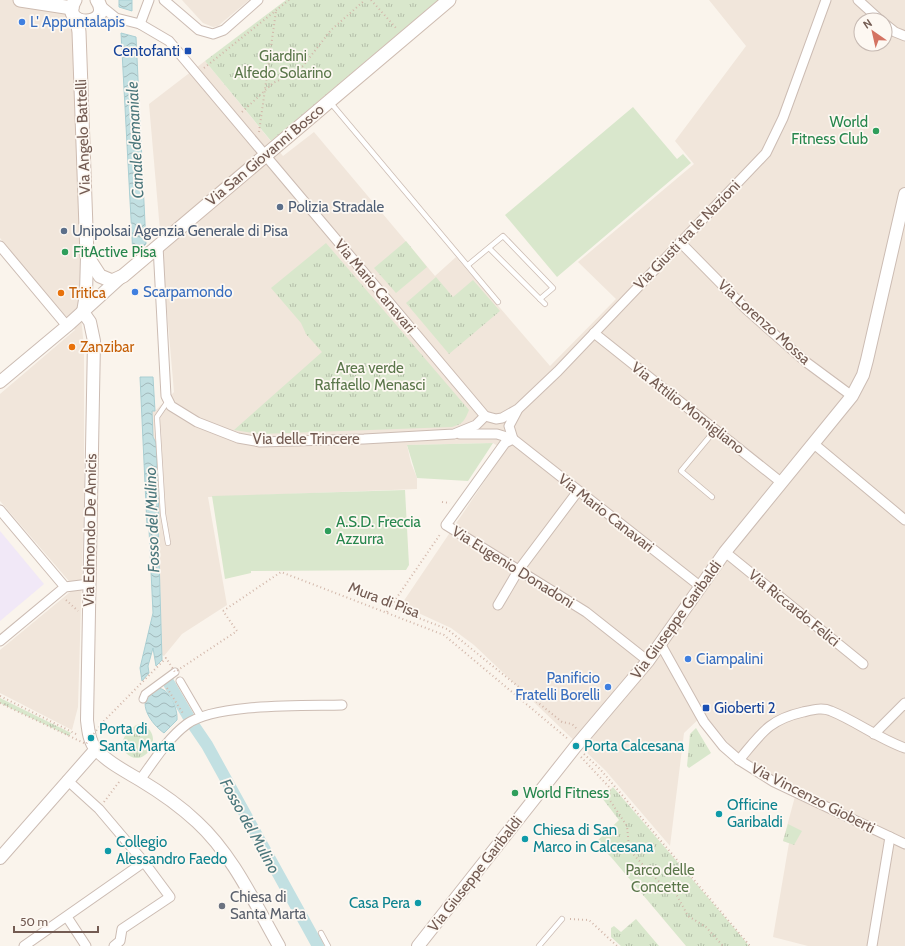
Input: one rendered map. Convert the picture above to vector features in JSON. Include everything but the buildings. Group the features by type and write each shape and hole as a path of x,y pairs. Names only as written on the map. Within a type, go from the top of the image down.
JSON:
{"main road":[{"path":"20,0 74,6 84,22 93,21 98,14 98,3"},
{"name":"Via San Giovanni Bosco","path":"123,276 449,0"},
{"name":"Via Angelo Battelli","path":"74,6 79,32 87,256 95,270 102,278 112,281 123,276"}],"street":[{"path":"140,24 150,0"},
{"path":"164,0 199,30 210,34 224,30 258,0"},
{"name":"Via Giusti tra le Nazioni","path":"486,416 496,419 502,418 518,409 594,333 770,147 783,118 826,0"},
{"path":"858,0 871,12"},
{"name":"Via Mario Canavari","path":"98,3 119,20 140,24 169,41 264,156 486,416"},
{"path":"893,30 905,36"},
{"name":"Via Giuseppe Garibaldi","path":"418,946 577,750 587,733 660,646 725,552 852,396 863,375 867,360 902,218 905,194"},
{"name":"Via Lorenzo Mossa","path":"680,242 746,309 806,362 852,396"},
{"path":"0,246 67,326"},
{"path":"153,250 164,387 168,401"},
{"name":"Via Angelo Battelli","path":"83,312 86,294 87,256"},
{"name":"Via San Giovanni Bosco","path":"0,382 67,326 123,276"},
{"name":"Via Edmondo De Amicis","path":"83,312 90,322 94,341 87,720 92,743"},
{"name":"Via Attilio Momigliano","path":"594,333 782,483"},
{"name":"Via delle Trincere","path":"168,401 175,409 197,422 238,438 260,442 454,434 476,425 486,416"},
{"path":"513,439 510,426 518,409"},
{"name":"Via Mario Canavari","path":"454,434 497,434 513,439 701,587"},
{"name":"Via Eugenio Donadoni","path":"513,439 505,443 446,525 586,612 648,661"},
{"path":"814,444 905,520"},
{"path":"498,605 518,571 578,491"},
{"path":"0,510 65,587"},
{"name":"Via Riccardo Felici","path":"725,552 863,664"},
{"path":"0,641 65,587 89,584"},
{"name":"Via Vincenzo Gioberti","path":"660,646 704,722 723,746 739,760 774,782 905,844"},
{"path":"144,699 145,694 174,672"},
{"path":"180,682 199,718"},
{"path":"874,734 905,703"},
{"path":"140,780 165,747 182,728 199,718 210,714 264,708 342,705"},
{"path":"739,760 772,723 792,714 824,709 832,711 874,734 905,748"},
{"path":"0,858 67,780 92,743 126,773 140,780 197,822 216,842 227,857 279,946"},
{"path":"67,780 99,808 144,862 170,897 122,929 120,942 114,946"},
{"path":"872,946 890,838"},
{"path":"24,946 144,862"},
{"path":"67,917 86,946"}],"lane":[{"path":"329,101 498,302"},
{"path":"468,265 503,236 553,288 540,299"},
{"path":"489,248 545,304"},
{"path":"168,401 157,417 163,514 168,544"},
{"path":"712,497 681,471 716,429"},
{"path":"539,946 562,919"},
{"path":"321,933 328,946"}],"path":[{"path":"205,66 289,0"},
{"path":"242,112 273,83 288,76 303,66 332,30 365,0"},
{"path":"371,0 398,32"},
{"path":"259,132 276,11"},
{"path":"386,612 446,525"},
{"name":"Mura di Pisa","path":"174,672 237,631 223,611 281,572 444,635 600,769 750,946"},
{"path":"61,604 67,599 81,615"},
{"path":"390,607 447,629 562,722 572,724 577,730 581,728 587,733"},
{"path":"92,743 102,723 166,658 174,672"},
{"path":"162,681 178,704"},
{"path":"0,696 92,743"},
{"path":"0,703 86,744 92,743"},
{"path":"577,750 610,788 609,799 627,826 630,851 657,880 675,892 688,916 706,927 723,946"},
{"path":"99,808 126,773"},
{"path":"562,919 589,920 617,946"}],"shaded area":[{"path":"0,0 73,0 81,285 79,297 84,347 84,505 78,707 72,730 0,693 0,650 75,588 0,501 0,394 75,330 0,238"},
{"path":"182,0 249,0 218,26 213,27 203,23"},
{"path":"709,0 905,0 905,946 808,946 773,937 789,843 783,841 797,789 763,771 735,751 704,714 684,733 670,846 605,770 474,645 451,628 401,605 505,451 493,443 407,445 411,463 417,478 417,489 208,497 227,605 182,634 164,656 162,655 156,443 153,437 152,411 155,411 174,392 149,104 205,61 283,156 314,132 435,276 456,257 550,366 616,299 578,262 694,164 675,141 746,46"},
{"path":"0,531 44,584 0,621"}],"green space":[{"name":"Giardini Alfedo Solarino","path":"286,0 438,0 271,141 205,61"},
{"path":"633,107 677,159 683,154 691,163 557,277 505,215"},
{"path":"406,241 427,267 396,293 374,268"},
{"name":"Area verde Raffaello Menasci","path":"326,243 469,410 465,419 461,423 452,427 260,434 234,430 322,352 306,334 301,323 271,288"},
{"path":"436,277 453,297 473,280 500,311 449,354 406,303"},
{"path":"493,443 468,481 417,478 407,445"},
{"name":"A.S.D. Freccia Azzurra","path":"405,490 409,565 406,570 251,571 251,573 225,579 212,496"},
{"path":"0,698 71,733 69,736 0,703"},
{"path":"139,724 148,728 152,735 153,742 146,754 140,758 133,758 126,753 122,744 128,732"},
{"path":"696,728 711,753 689,768 687,766 690,734"},
{"name":"Parco delle Concette","path":"613,787 749,946 686,946 611,857 596,842 619,820 602,798"},
{"path":"788,824 802,831 794,845 783,841"},
{"path":"636,919 659,946 621,946 611,937 611,928 614,926 621,932"}],"water":[{"path":"119,0 132,0 132,11 119,7"},
{"name":"Canale demaniale","path":"121,33 136,37 146,244 133,256"},
{"path":"140,377 153,377 155,411 152,411 153,437 156,443 159,517 147,526"},
{"path":"158,523 162,660 156,666 153,648 148,666 149,673 142,681 140,668 153,613 149,529"},
{"path":"157,688 166,691 169,695 175,705 177,715 177,720 164,733 152,722 145,706 147,696"}],"waterway":[{"name":"Fosso del Mulino","path":"167,680 188,716"},
{"name":"Fosso del Mulino","path":"194,726 207,745 318,946"}],"place":[{"name":"L' Appuntalapis","path":"22,22"},
{"name":"Centofanti","path":"188,51"},
{"name":"World Fitness Club","path":"876,131"},
{"name":"Polizia Stradale","path":"280,207"},
{"name":"Unipolsai Agenzia Generale di Pisa","path":"64,231"},
{"name":"FitActive Pisa","path":"65,252"},
{"name":"Scarpamondo","path":"135,292"},
{"name":"Tritica","path":"61,293"},
{"name":"Zanzibar","path":"72,347"},
{"name":"A.S.D. Freccia Azzurra","path":"328,531"},
{"name":"Ciampalini","path":"688,659"},
{"name":"Panificio Fratelli Borelli","path":"608,687"},
{"name":"Gioberti 2","path":"706,708"},
{"name":"Porta di Santa Marta","path":"91,738"},
{"name":"Porta Calcesana","path":"576,746"},
{"name":"World Fitness","path":"515,793"},
{"name":"Officine Garibaldi","path":"719,814"},
{"name":"Chiesa di San Marco in Calcesana","path":"525,839"},
{"name":"Collegio Alessandro Faedo","path":"108,851"},
{"name":"Casa Pera","path":"418,903"},
{"name":"Chiesa di Santa Marta","path":"222,906"}]}
